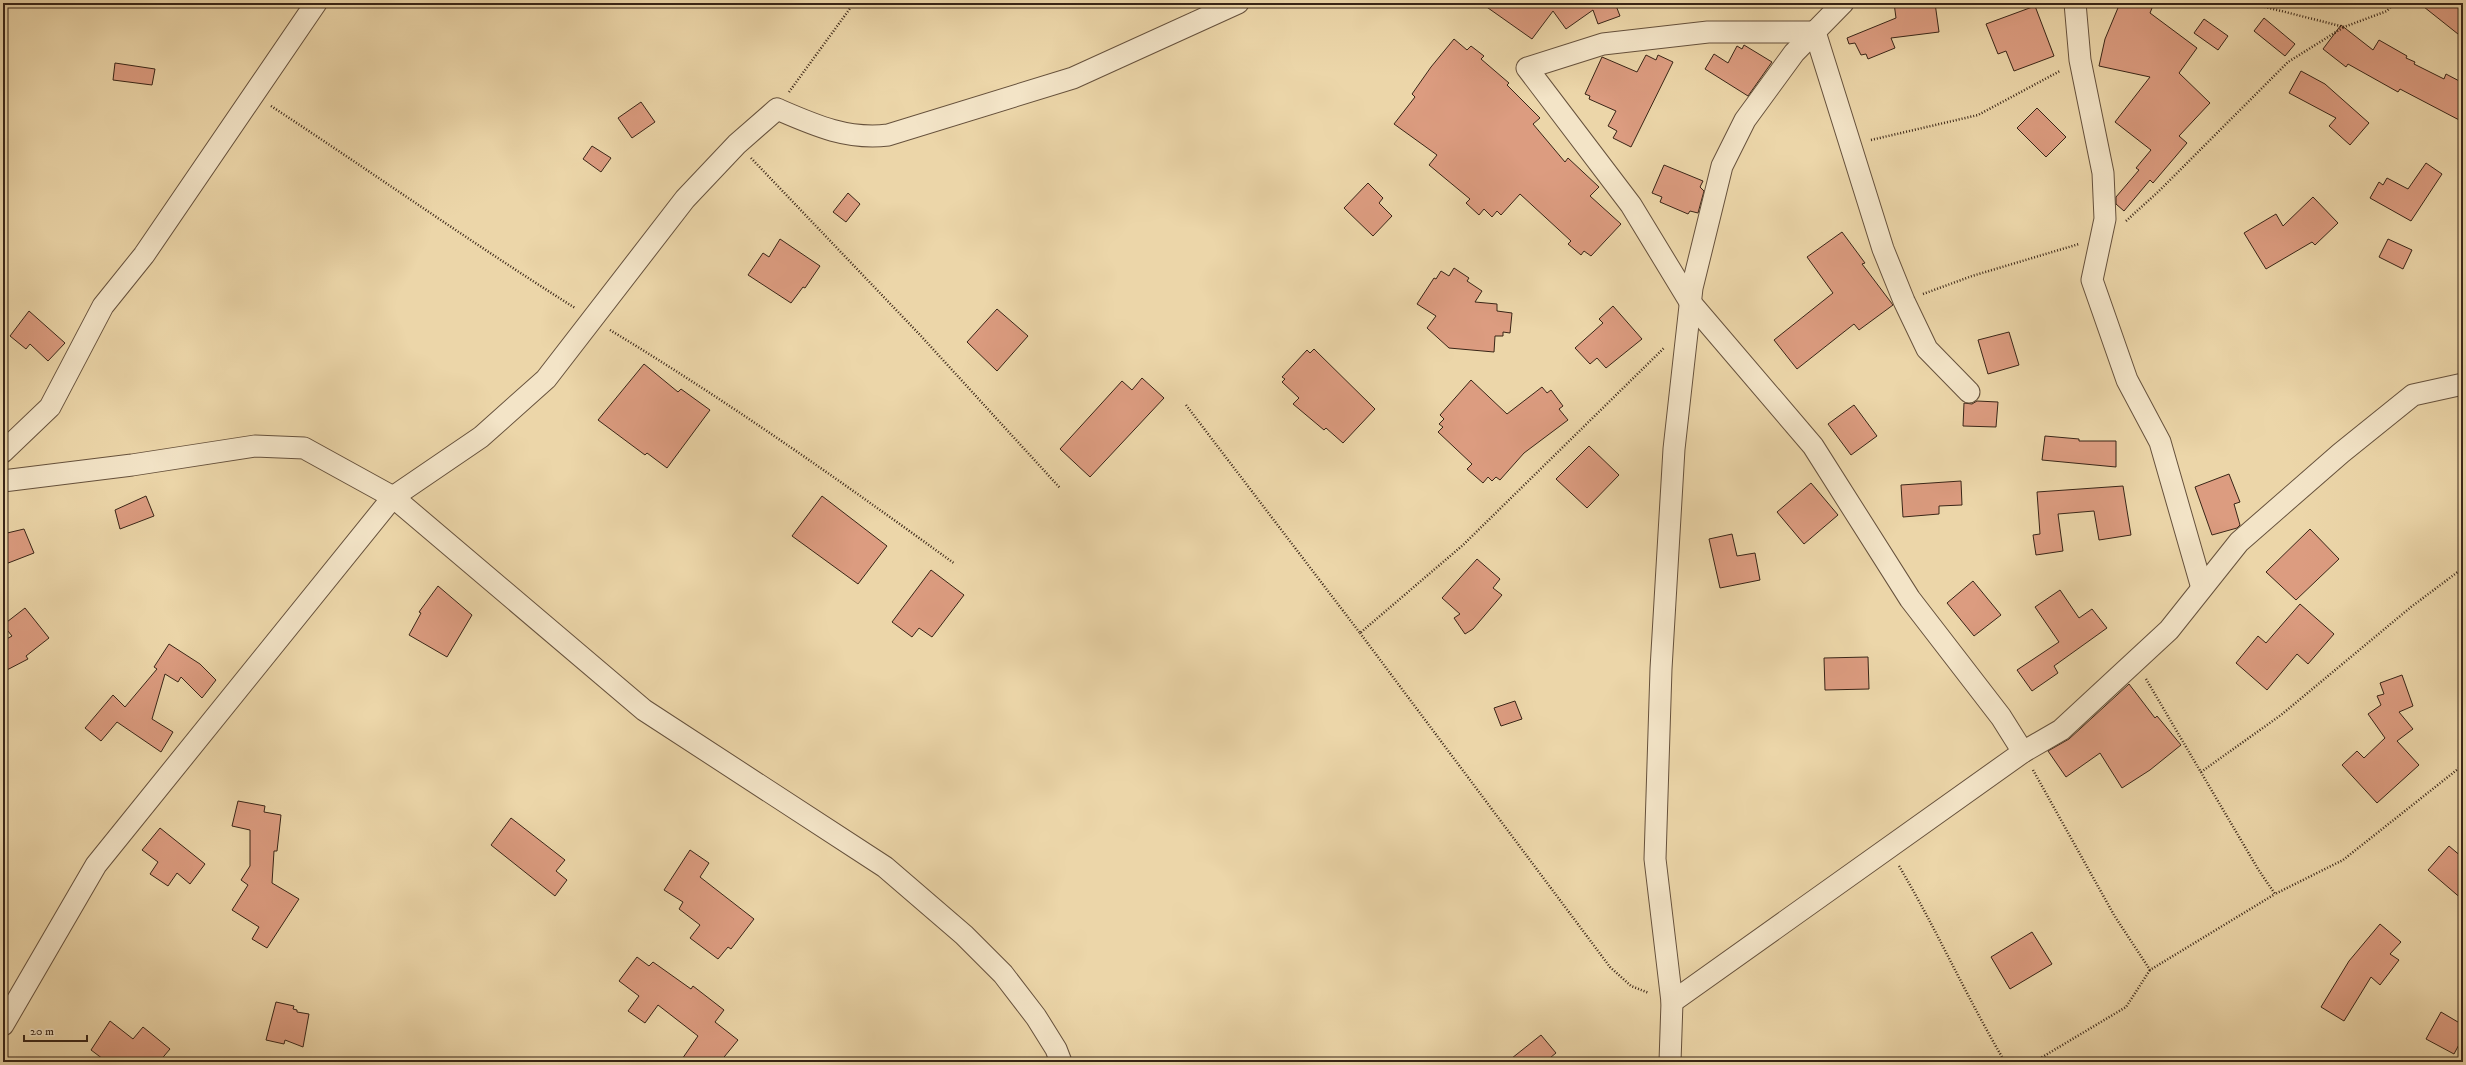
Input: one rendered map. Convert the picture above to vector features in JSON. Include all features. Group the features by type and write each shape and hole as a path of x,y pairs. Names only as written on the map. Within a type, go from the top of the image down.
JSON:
{"street":[{"path":"3,452 50,407 103,306 144,255 316,3"},
{"path":"3,1025 96,865 393,497 481,437 546,379 685,199 737,144 777,109 830,131 869,138 888,135 1073,78 1238,3"},
{"path":"1670,1062 1672,1002 1655,859 1661,669 1674,449 1692,288 1722,166 1745,120 1794,53 1843,3"},
{"path":"2075,3 2080,60 2103,174 2104,219 2092,280 2127,380 2160,442 2202,588"},
{"path":"1815,32 1708,32 1603,44 1527,68 1631,205 1690,302 1813,446 1910,598 2001,717 2023,752"},
{"path":"1815,32 1883,249 1904,301 1927,349 1969,392"},
{"path":"1672,1002 1889,849 2023,752 2061,730 2169,630 2239,542 2413,395 2463,384"},
{"path":"3,481 132,465 255,446 304,448 393,497 644,710 885,867 964,935 1003,974 1036,1017 1056,1049 1061,1062"}],"path":[{"path":"777,109 854,3"},
{"path":"2250,3 2344,27"},
{"path":"1904,301 1972,276 2101,237 2129,219 2160,191 2288,62 2344,27 2386,11 2394,3"},
{"path":"1850,143 1888,137 1978,116 2080,60"},
{"path":"254,95 374,173 482,249 592,319 680,372 841,481 955,564"},
{"path":"737,144 921,336 1060,488"},
{"path":"1360,633 1463,545 1665,347"},
{"path":"1186,405 1360,633 1610,967 1631,986 1672,1002"},
{"path":"2201,772 2281,715 2411,606 2463,568"},
{"path":"2136,661 2258,869 2275,894"},
{"path":"2023,752 2114,916 2150,970"},
{"path":"2034,1062 2126,1007 2150,970 2275,894 2343,860 2463,765"},
{"path":"1889,849 1928,915 1975,1012 2005,1062"}],"building":[{"path":"1481,3 1615,3 1620,16 1598,24 1593,10 1566,29 1553,11 1532,39"},
{"path":"1894,3 1935,3 1939,32 1891,38 1895,48 1868,59 1866,54 1861,55 1855,43 1849,44 1847,38 1896,18"},
{"path":"2120,3 2154,3 2150,13 2197,48 2179,73 2210,103 2179,136 2187,143 2153,183 2150,180 2124,211 2116,204 2116,197 2139,170 2136,168 2151,150 2115,122 2150,77 2099,66 2105,39"},
{"path":"2419,3 2463,3 2463,38"},
{"path":"2035,6 2054,56 2014,71 2006,51 1998,54 1986,24"},
{"path":"2264,18 2295,44 2285,56 2254,31"},
{"path":"2204,19 2228,36 2218,50 2194,33"},
{"path":"2341,25 2373,50 2379,40 2407,56 2406,58 2415,62 2414,64 2444,79 2446,74 2463,83 2463,122 2400,89 2398,92 2348,64 2346,67 2323,49"},
{"path":"1454,39 1467,50 1471,46 1484,56 1481,59 1509,83 1507,85 1540,118 1533,124 1565,162 1568,158 1599,187 1590,196 1621,224 1591,256 1584,251 1581,255 1568,244 1571,241 1520,194 1501,215 1497,211 1492,217 1484,209 1479,215 1466,203 1470,199 1429,165 1437,155 1394,124 1415,97 1412,94 1431,67"},
{"path":"1744,45 1772,62 1748,96 1705,69 1714,54 1728,63 1737,46 1742,49"},
{"path":"1646,55 1656,60 1658,55 1673,62 1631,147 1613,138 1617,131 1608,126 1616,111 1589,99 1590,96 1585,94 1602,57 1637,72"},
{"path":"115,63 155,69 152,85 113,80"},
{"path":"2301,71 2325,84 2369,123 2350,145 2329,126 2336,118 2289,93"},
{"path":"641,102 655,122 632,138 618,118"},
{"path":"2037,108 2066,137 2046,157 2017,128"},
{"path":"592,146 611,158 601,172 583,159"},
{"path":"2426,163 2442,174 2411,221 2370,198 2379,182 2383,185 2387,178 2408,189"},
{"path":"1664,165 1703,181 1700,187 1704,191 1698,213 1690,211 1688,214 1660,202 1662,197 1652,193"},
{"path":"1368,183 1383,198 1379,203 1392,216 1373,236 1344,208"},
{"path":"848,193 860,204 846,222 833,212"},
{"path":"2313,197 2338,223 2315,245 2312,242 2266,269 2244,233 2276,214 2283,226"},
{"path":"1842,232 1865,263 1862,264 1893,305 1859,330 1854,324 1797,369 1774,340 1833,293 1807,257"},
{"path":"780,239 820,266 805,288 803,287 791,303 748,275 763,253 769,257"},
{"path":"2388,239 2412,250 2403,269 2379,257"},
{"path":"1454,268 1469,278 1467,281 1482,291 1475,302 1497,304 1497,311 1512,313 1510,333 1503,332 1503,336 1495,336 1494,352 1449,348 1427,328 1436,316 1417,304 1434,278 1436,279 1441,271 1449,276"},
{"path":"1613,306 1642,339 1606,368 1597,358 1590,364 1575,348 1603,323 1599,319"},
{"path":"997,309 1028,336 997,371 967,342"},
{"path":"29,311 65,343 48,361 30,344 26,349 10,336"},
{"path":"2009,332 2019,365 1988,374 1978,340"},
{"path":"1314,349 1375,409 1343,443 1326,428 1324,430 1293,404 1299,398 1282,382 1285,379 1282,377 1307,350 1310,353"},
{"path":"644,364 678,392 681,389 710,410 667,468 647,453 645,455 598,420"},
{"path":"1142,378 1164,398 1090,477 1060,449 1122,381 1132,390"},
{"path":"1471,380 1507,414 1542,387 1547,393 1551,390 1563,406 1559,409 1568,420 1524,453 1500,480 1496,477 1492,481 1488,477 1483,483 1467,469 1472,464 1438,432 1443,427 1439,424 1444,419 1440,415"},
{"path":"1977,401 1998,402 1996,427 1963,426 1964,403 1972,404"},
{"path":"1854,405 1877,436 1851,455 1828,424"},
{"path":"2045,436 2079,439 2079,441 2116,441 2116,467 2042,460"},
{"path":"1589,446 1619,475 1587,508 1556,479"},
{"path":"2229,474 2240,502 2234,504 2240,525 2237,528 2212,535 2195,487"},
{"path":"1961,481 1962,505 1939,506 1939,514 1903,517 1901,485"},
{"path":"1811,483 1838,515 1804,544 1777,512"},
{"path":"2123,486 2131,535 2099,540 2094,511 2058,514 2063,551 2036,555 2033,535 2040,534 2037,492"},
{"path":"146,496 154,516 120,529 115,510"},
{"path":"822,496 887,546 858,584 792,536"},
{"path":"24,529 34,553 3,565 3,534"},
{"path":"2310,529 2339,559 2296,600 2266,572"},
{"path":"1732,534 1737,556 1755,553 1760,580 1720,588 1709,539"},
{"path":"1477,559 1500,579 1493,588 1502,595 1473,629 1465,634 1454,618 1460,614 1442,598"},
{"path":"931,570 964,595 932,637 919,628 912,637 892,622"},
{"path":"1973,581 2001,615 1974,636 1947,603"},
{"path":"438,586 472,615 447,657 409,635 421,613 419,612"},
{"path":"2060,590 2079,618 2092,609 2107,628 2054,666 2058,673 2032,691 2017,670 2059,642 2035,607"},
{"path":"2300,604 2334,634 2308,664 2297,654 2267,690 2236,663 2258,636 2266,643"},
{"path":"25,608 49,638 26,656 28,659 3,672 3,641 12,636 3,625"},
{"path":"169,644 200,664 216,680 202,698 181,677 178,682 165,674 152,719 173,732 161,752 117,722 101,741 85,728 113,695 125,707 157,669 154,667"},
{"path":"1868,657 1869,689 1825,690 1824,658"},
{"path":"2402,675 2413,706 2399,712 2413,729 2397,741 2419,765 2377,803 2342,765 2357,751 2364,758 2385,738 2368,714 2381,705 2377,696 2384,694 2380,683"},
{"path":"2129,684 2155,718 2157,716 2181,745 2150,770 2122,788 2100,753 2066,777 2048,751 2069,739"},
{"path":"1515,701 1522,719 1501,726 1494,708"},
{"path":"238,801 265,806 264,812 281,815 277,851 274,851 272,883 299,899 267,948 252,939 259,927 232,910 248,885 241,880 250,866 250,830 232,826"},
{"path":"511,818 565,860 556,871 567,880 555,896 491,845"},
{"path":"160,828 205,864 190,884 177,873 168,886 150,874 158,862 142,850"},
{"path":"2449,846 2463,858 2463,900 2428,870"},
{"path":"690,850 709,863 700,877 754,919 731,949 728,947 718,959 690,938 700,925 679,909 683,902 664,890"},
{"path":"2380,924 2401,942 2390,954 2399,960 2380,985 2371,977 2344,1021 2321,1007 2349,961"},
{"path":"2032,932 2052,964 2010,989 1991,957"},
{"path":"637,957 649,966 653,962 691,989 693,986 724,1010 715,1022 738,1040 720,1062 680,1062 698,1036 658,1005 645,1023 628,1011 639,996 619,981"},
{"path":"276,1002 294,1006 293,1009 297,1010 297,1012 309,1014 303,1047 285,1040 284,1044 266,1040"},
{"path":"2441,1012 2463,1025 2463,1037 2454,1054 2426,1039"},
{"path":"110,1021 133,1039 143,1027 170,1049 159,1062 107,1062 91,1050"},
{"path":"1541,1035 1556,1053 1545,1062 1507,1062"}]}
